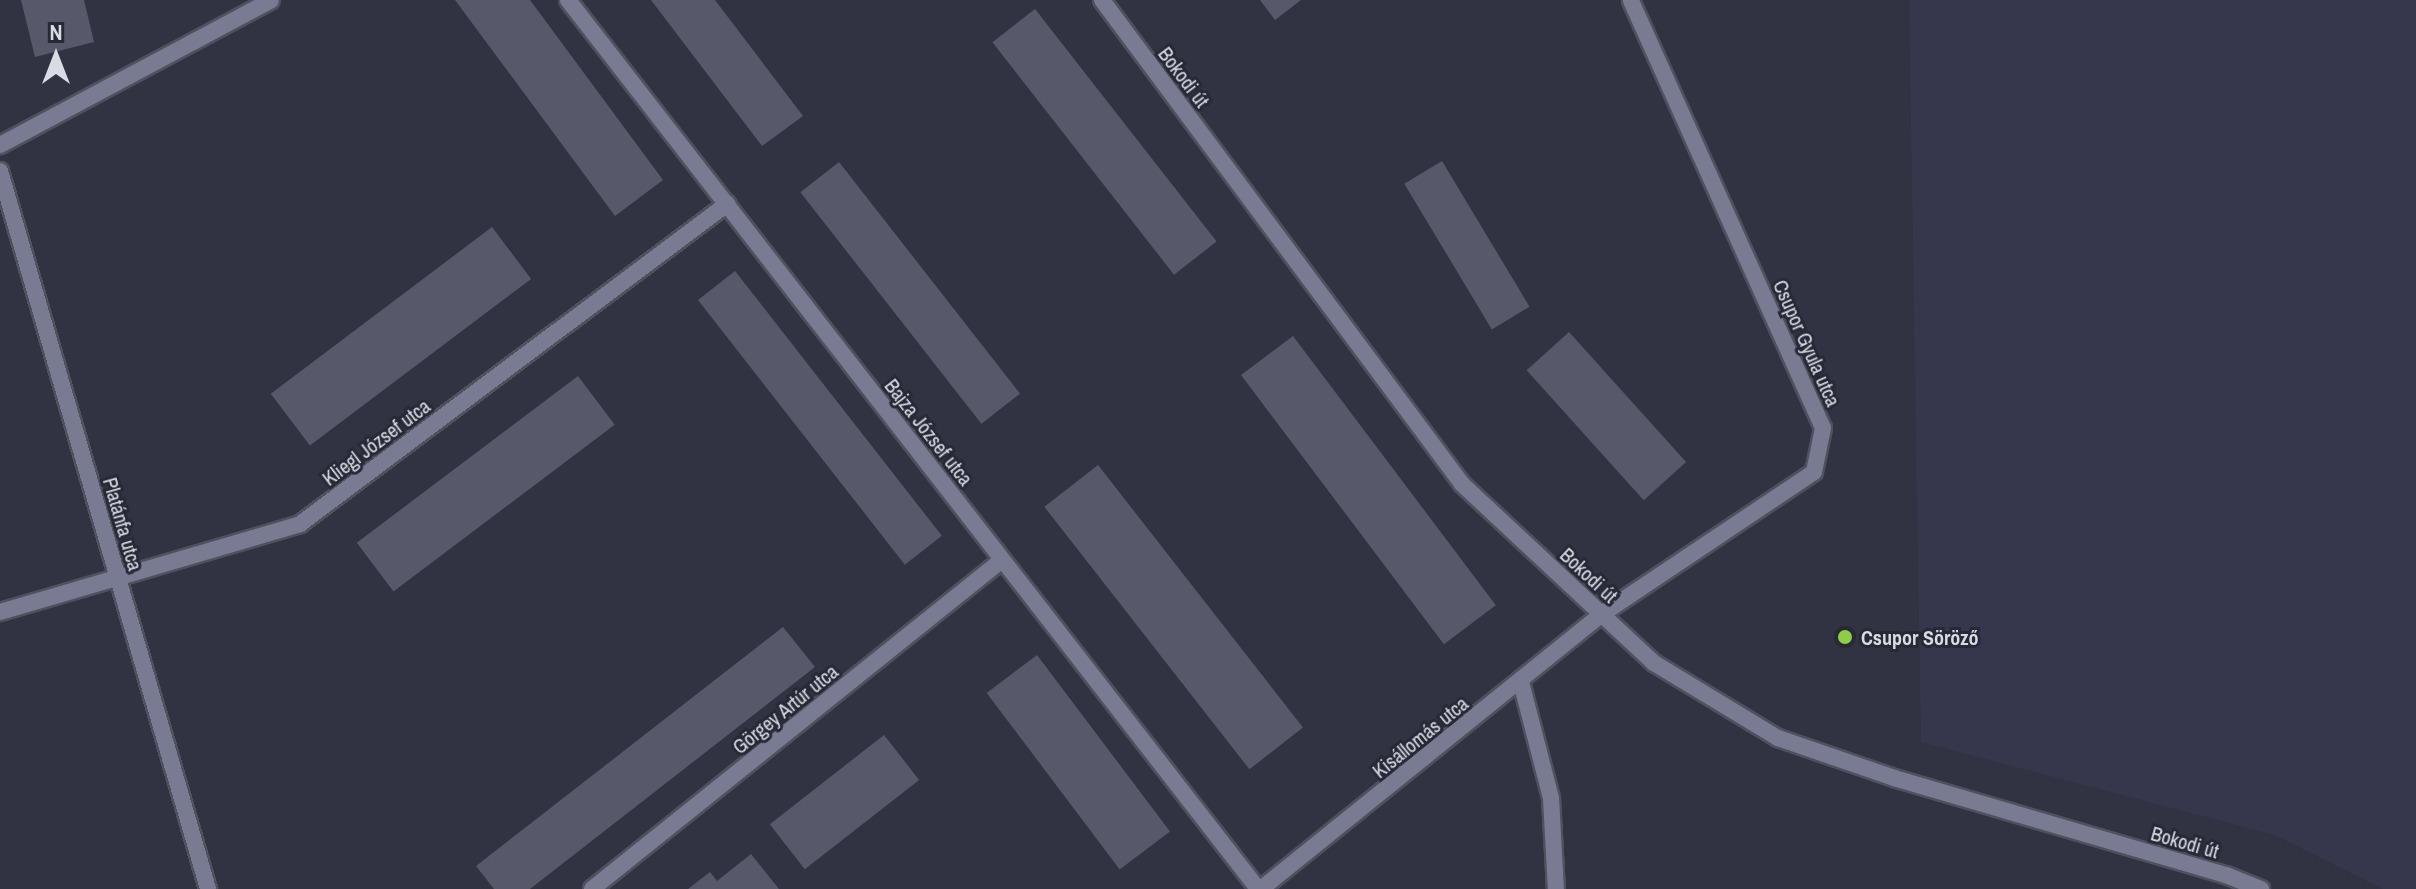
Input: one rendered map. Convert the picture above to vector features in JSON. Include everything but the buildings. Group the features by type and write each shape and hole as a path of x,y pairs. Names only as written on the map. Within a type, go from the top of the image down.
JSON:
{"street":[{"path":"0,145 271,0"},
{"name":"Bajza József utca","path":"568,0 1260,889"},
{"name":"Bokodi út","path":"1102,0 1462,484 1654,663 1778,738 1894,778 2226,875 2261,889"},
{"name":"Csupor Gyula utca","path":"1602,614 1814,472 1823,428 1631,0"},
{"name":"Platánfa utca","path":"0,171 208,889"},
{"name":"Kliegl József utca","path":"0,612 300,524 727,204"},
{"name":"Görgey Artúr utca","path":"592,889 1002,560"},
{"name":"Kisállomás utca","path":"1260,889 1602,614"},
{"path":"1521,682 1551,798 1556,889"}],"shaded area":[{"path":"1909,0 2416,0 2416,889 2383,889 2275,835 1921,742"}],"place":[{"name":"Csupor Söröző","path":"1845,637"}]}
